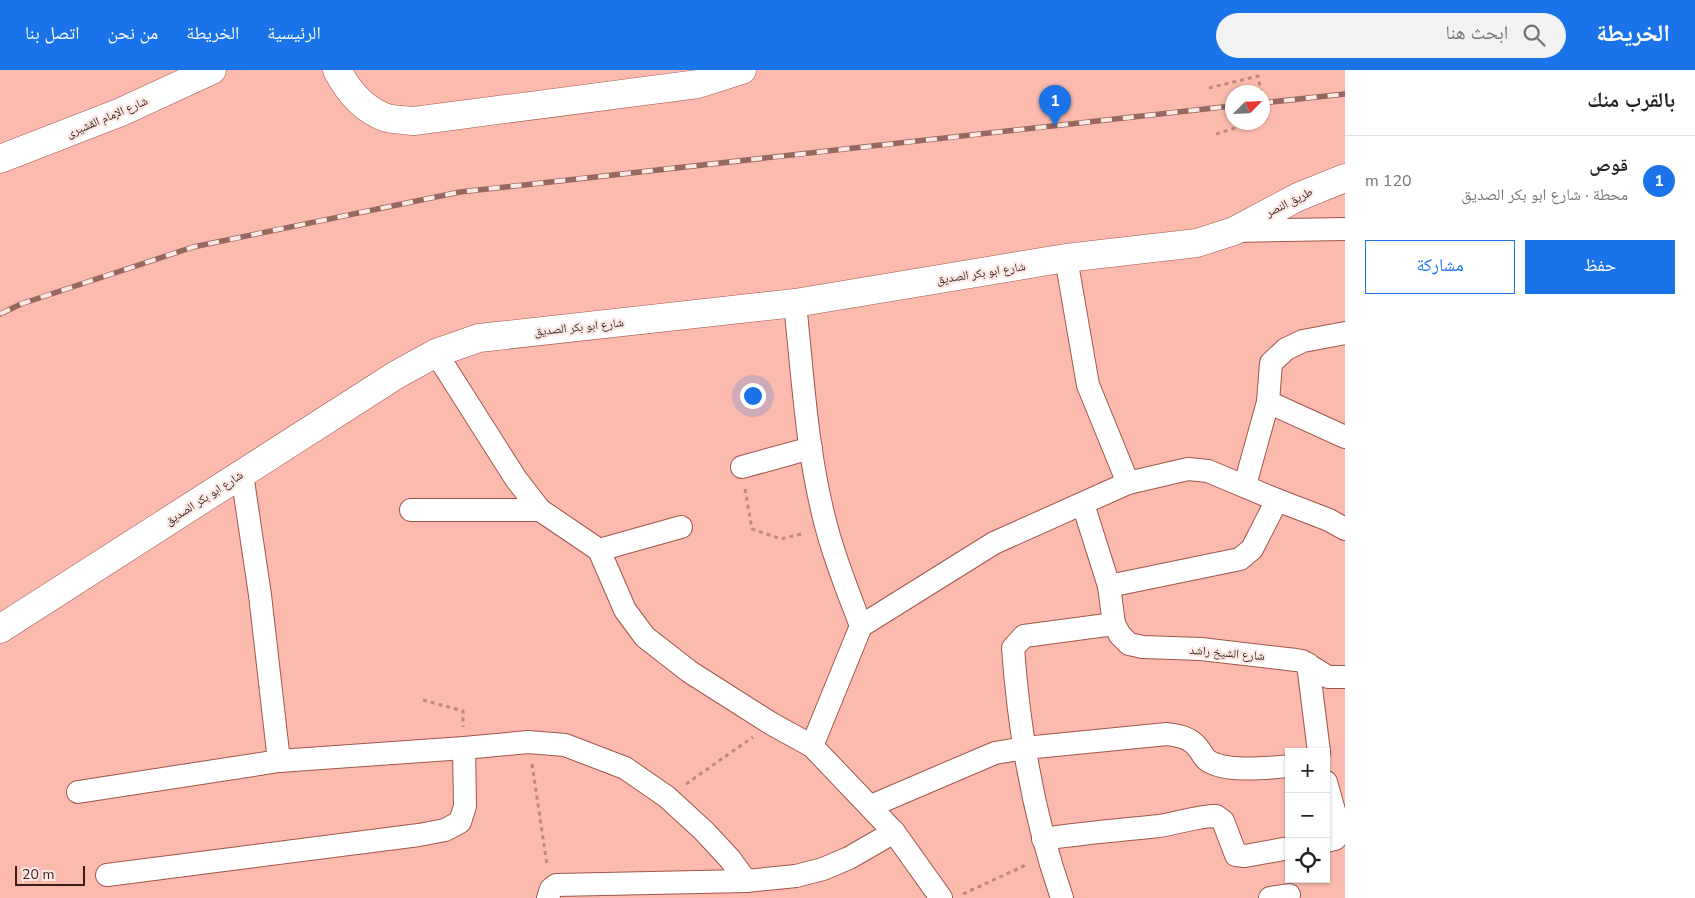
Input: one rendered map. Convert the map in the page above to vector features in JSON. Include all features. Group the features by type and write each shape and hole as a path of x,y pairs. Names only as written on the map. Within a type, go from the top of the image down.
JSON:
{"street":[{"name":"شارع الإمام القشيرى","path":"0,159 122,112 212,70"},
{"path":"341,78 363,105 371,110 387,118 414,121 698,84 742,70"},
{"name":"طريق النصر","path":"1234,231 1298,197 1345,178"},
{"path":"1234,231 1345,229"},
{"name":"شارع ابو بكر الصديق","path":"0,629 396,376 436,353 479,338 795,304 1066,258 1198,243 1234,231"},
{"path":"1066,258 1088,384 1128,483"},
{"path":"795,304 811,448 826,527 839,569 861,626"},
{"path":"1245,485 1268,402 1271,363 1286,349 1302,341 1345,334"},
{"path":"436,353 516,479 540,510 598,550 625,610 645,637 690,672 772,724 812,746 952,896"},
{"path":"1268,402 1345,437"},
{"path":"742,467 811,448"},
{"path":"812,746 861,626 994,543 1128,483 1188,469 1208,471 1328,520 1345,529"},
{"path":"242,474 260,595 279,761"},
{"path":"1109,586 1240,559 1252,549 1277,500"},
{"path":"1062,898 1045,848 1025,748 1013,648 1024,636 1114,624 1109,586 1082,504"},
{"path":"411,510 540,510"},
{"path":"598,550 681,527"},
{"name":"شارع الشيخ راشد","path":"1114,624 1128,644 1144,647 1201,649 1296,660 1308,664 1328,677 1345,677"},
{"path":"1308,664 1318,748"},
{"path":"870,806 995,752 1167,734 1183,737 1195,744 1207,760 1221,765 1244,770 1285,766"},
{"path":"78,792 279,761 528,742 565,746 625,768 667,797 704,831 730,859 746,881"},
{"path":"107,875 419,835 445,830 460,822 465,806 464,748"},
{"path":"1329,793 1340,832 1335,839 1330,840"},
{"path":"1045,848 1082,833 1162,825 1204,816 1216,816 1223,821 1236,855 1245,856 1285,849"},
{"path":"550,893 556,885 746,881 796,876 824,869 850,858 894,832"}],"path":[{"path":"1209,88 1258,76 1260,85"},
{"path":"1216,134 1229,130"},
{"path":"742,467 752,530 781,539 826,527"},
{"path":"424,700 463,711 464,748"},
{"path":"667,797 772,724"},
{"path":"528,742 550,893"},
{"path":"952,896 1045,848"}],"railway":[{"path":"1270,102 1345,94"},
{"path":"0,314 21,304 193,247 460,192 1225,107"}],"place":[{"name":"قوص","path":"1055,126"}]}
